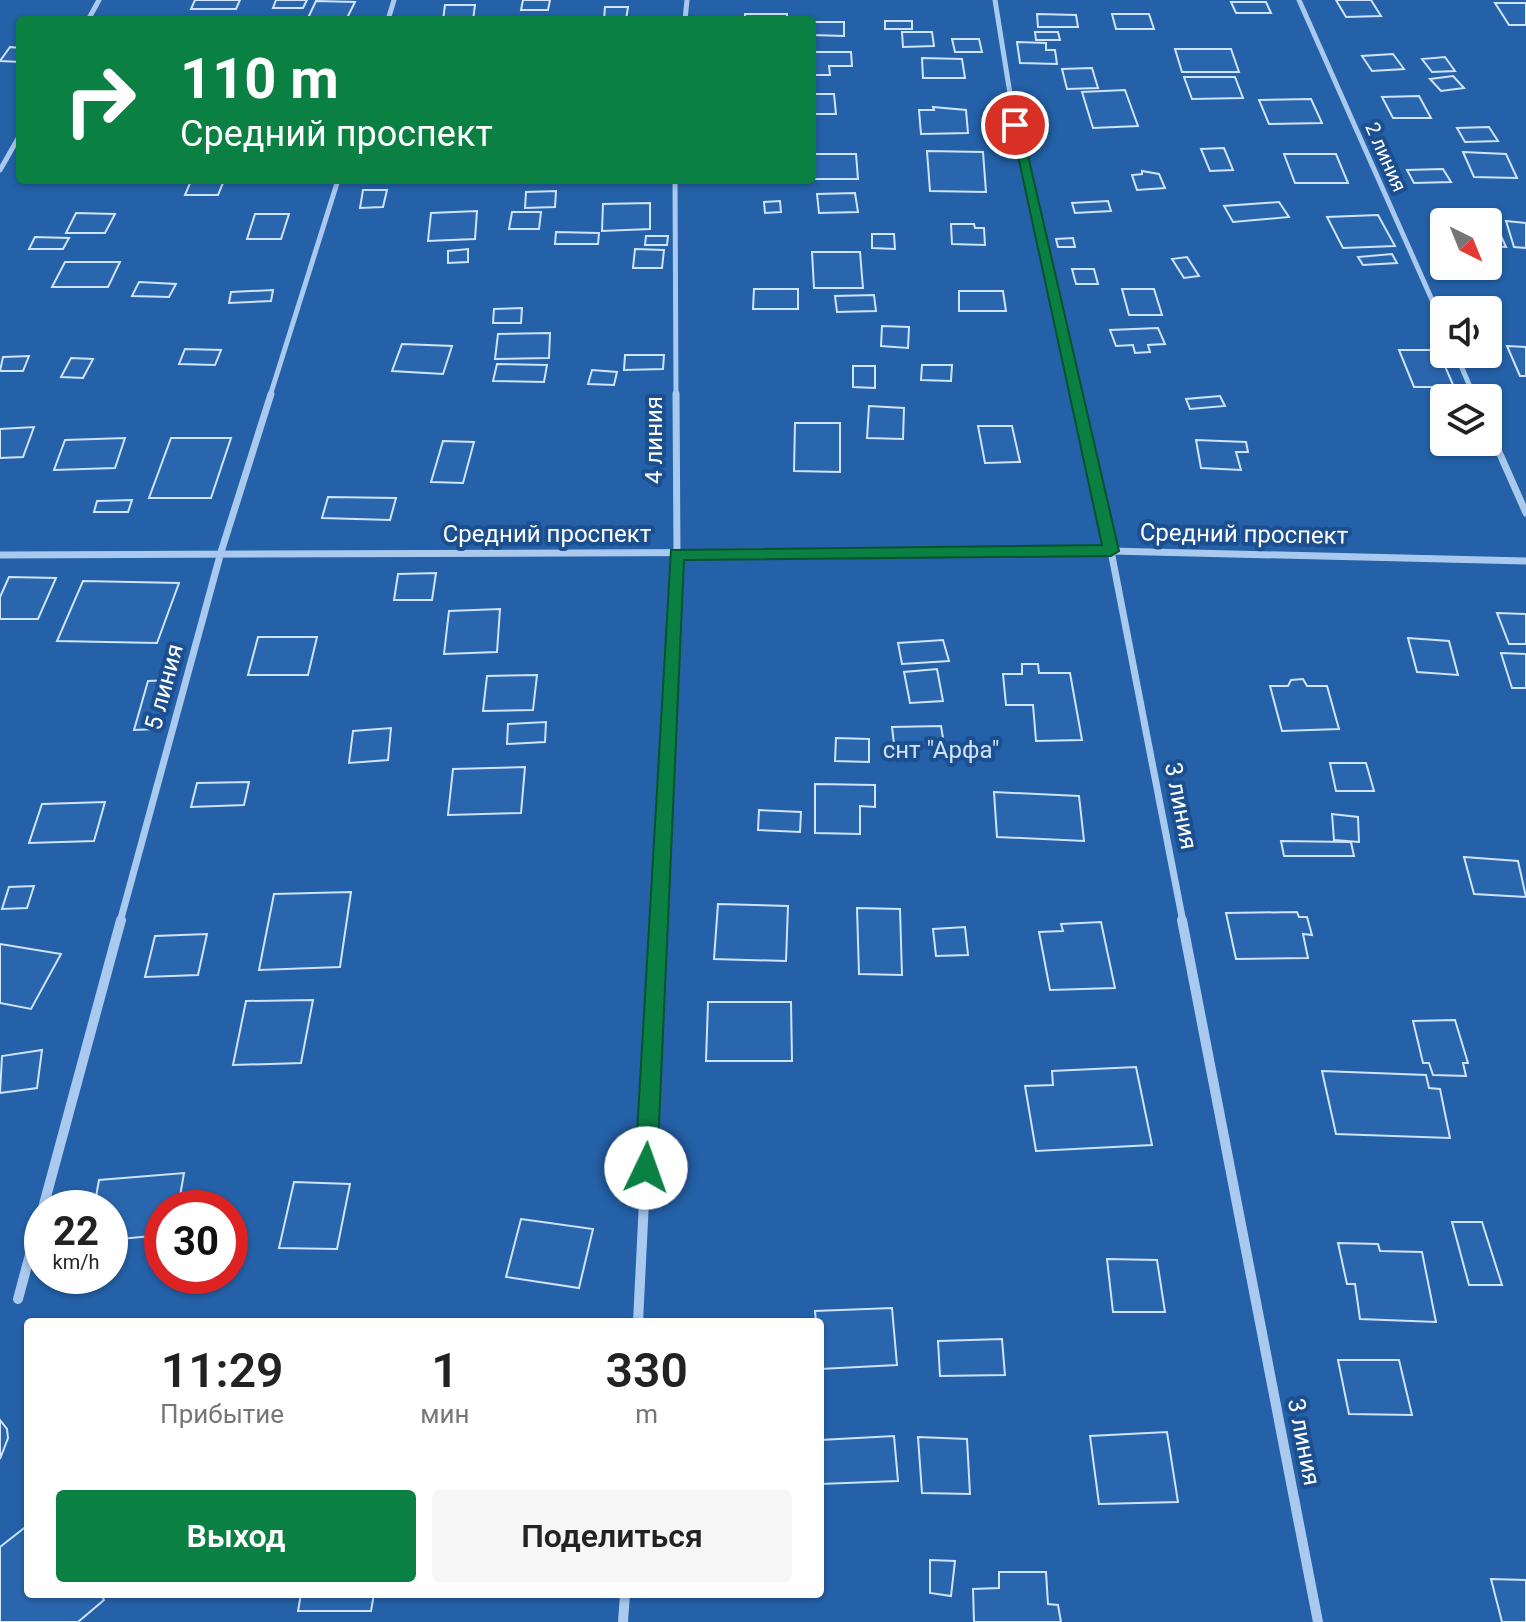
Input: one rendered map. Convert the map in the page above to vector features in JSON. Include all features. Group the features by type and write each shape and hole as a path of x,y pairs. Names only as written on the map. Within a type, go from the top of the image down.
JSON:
{"street":[{"name":"3 линия","path":"995,0 1020,156 1111,551 1318,1622"},
{"name":"2 линия","path":"1299,0 1430,296"},
{"path":"0,170 16,142"},
{"name":"5 линия","path":"47,1190 221,552 337,184"},
{"name":"4 линия","path":"638,1318 677,554 675,184"},
{"path":"1501,456 1526,513"},
{"name":"Средний проспект","path":"0,555 1111,551 1526,561"},
{"name":"5 линия","path":"18,1299 24,1276"},
{"path":"623,1622 625,1598"}],"green space":[{"name":"снт \"Арфа\"","path":"0,0 1526,0 1526,1622 0,1622"}],"building":[{"path":"195,0 240,0 236,9 191,9"},
{"path":"276,0 307,0 303,8 273,8"},
{"path":"523,0 550,0 548,10 521,10"},
{"path":"1336,0 1371,0 1381,16 1346,17"},
{"path":"316,1 355,2 348,16 309,16"},
{"path":"1231,2 1266,2 1271,13 1236,13"},
{"path":"1495,3 1526,3 1526,25 1509,25"},
{"path":"445,5 475,5 474,16 444,16"},
{"path":"605,7 628,7 627,16 604,16"},
{"path":"745,14 787,14 787,16"},
{"path":"1037,14 1076,15 1078,27 1038,27"},
{"path":"1112,14 1149,14 1154,29 1116,29"},
{"path":"885,21 912,21 912,29 885,29"},
{"path":"816,22 844,22 844,36 816,35"},
{"path":"902,32 932,32 934,46 903,47"},
{"path":"1035,32 1058,32 1060,40 1036,40"},
{"path":"952,39 979,39 982,52 955,52"},
{"path":"1017,42 1046,43 1046,50 1055,50 1057,64 1020,63"},
{"path":"10,47 16,48 16,62 0,61"},
{"path":"1175,49 1231,49 1239,72 1182,72"},
{"path":"816,52 851,52 852,66 829,66 830,75 816,75"},
{"path":"1393,54 1404,69 1372,71 1362,56"},
{"path":"1445,57 1455,71 1432,72 1422,59"},
{"path":"922,58 962,59 965,78 923,78"},
{"path":"1092,68 1098,88 1067,89 1062,69"},
{"path":"1453,76 1464,88 1441,91 1430,79"},
{"path":"1184,77 1235,77 1243,98 1192,99"},
{"path":"1125,90 1138,126 1093,128 1082,92"},
{"path":"816,94 834,94 836,114 816,114"},
{"path":"1419,96 1431,118 1393,118 1382,97"},
{"path":"1311,99 1322,123 1269,124 1259,100"},
{"path":"933,107 966,110 968,133 921,134 919,110 934,110"},
{"path":"1489,127 1498,141 1465,142 1457,128"},
{"path":"1224,148 1233,170 1210,171 1201,149"},
{"path":"927,151 983,152 986,192 930,191"},
{"path":"1463,152 1506,154 1517,178 1474,177"},
{"path":"816,154 856,154 858,179 816,179"},
{"path":"1284,154 1336,154 1348,183 1295,183"},
{"path":"1443,169 1451,182 1414,183 1407,170"},
{"path":"1142,171 1159,174 1165,188 1137,190 1132,175 1142,174"},
{"path":"190,184 223,184 218,195 185,195"},
{"path":"363,190 387,190 383,207 360,208"},
{"path":"556,191 555,207 525,208 526,192"},
{"path":"855,193 858,212 819,213 817,194"},
{"path":"780,201 781,212 765,213 764,202"},
{"path":"1108,201 1111,211 1075,213 1072,203"},
{"path":"1279,202 1289,217 1233,222 1224,206"},
{"path":"650,203 650,229 602,231 603,204"},
{"path":"477,211 475,239 428,241 431,213"},
{"path":"512,212 541,212 539,229 509,229"},
{"path":"76,213 115,214 105,233 66,233"},
{"path":"255,214 289,214 281,239 247,239"},
{"path":"1378,215 1395,246 1343,248 1327,217"},
{"path":"1506,221 1526,223 1526,248 1514,247"},
{"path":"951,224 974,224 975,228 984,228 985,245 952,244"},
{"path":"556,232 599,233 598,244 555,244"},
{"path":"872,234 894,234 895,249 872,248"},
{"path":"646,236 668,236 667,245 645,245"},
{"path":"35,237 69,238 63,249 29,249"},
{"path":"1073,238 1075,247 1058,247 1056,239"},
{"path":"468,249 468,262 448,263 448,251"},
{"path":"635,249 664,250 662,268 633,268"},
{"path":"812,252 860,252 863,288 814,288"},
{"path":"1392,254 1397,263 1363,265 1358,257"},
{"path":"1187,257 1199,276 1184,278 1172,259"},
{"path":"65,262 120,262 108,287 52,287"},
{"path":"1072,269 1094,269 1098,284 1076,284"},
{"path":"139,282 176,284 169,297 132,296"},
{"path":"754,289 798,289 798,309 753,309"},
{"path":"1122,289 1154,289 1162,315 1129,315"},
{"path":"273,290 271,301 229,303 231,292"},
{"path":"959,291 1003,291 1006,311 959,311"},
{"path":"874,295 876,311 837,312 835,296"},
{"path":"522,308 521,323 493,323 494,309"},
{"path":"882,326 909,327 908,348 881,346"},
{"path":"1158,328 1165,344 1148,345 1150,352 1135,353 1133,345 1116,346 1110,330"},
{"path":"550,333 549,358 495,359 498,334"},
{"path":"402,344 452,346 443,374 392,371"},
{"path":"1507,346 1526,347 1526,376 1520,376"},
{"path":"185,349 221,350 215,365 179,364"},
{"path":"1399,350 1430,350 1430,368 1446,368 1453,384 1414,387"},
{"path":"625,355 664,355 663,369 624,370"},
{"path":"29,356 23,371 0,371 3,357"},
{"path":"71,358 93,359 83,378 61,377"},
{"path":"497,364 547,365 544,382 493,381"},
{"path":"922,365 952,365 951,381 921,380"},
{"path":"853,366 875,366 875,388 853,387"},
{"path":"592,370 617,372 614,385 588,384"},
{"path":"1220,396 1225,406 1190,409 1186,399"},
{"path":"869,406 904,408 903,439 867,438"},
{"path":"795,423 840,423 840,472 794,471"},
{"path":"978,426 1012,426 1020,462 985,463"},
{"path":"34,427 23,457 0,458 0,429"},
{"path":"125,438 115,468 54,470 65,440"},
{"path":"171,438 231,438 211,498 149,498"},
{"path":"1196,440 1246,442 1248,452 1236,452 1241,470 1201,468"},
{"path":"443,441 474,442 463,483 431,482"},
{"path":"328,497 396,498 390,520 322,518"},
{"path":"132,500 128,512 94,512 97,501"},
{"path":"436,573 432,600 394,600 398,574"},
{"path":"9,577 56,578 38,619 0,619 0,597"},
{"path":"83,581 179,583 157,643 57,641"},
{"path":"500,609 497,652 444,654 449,611"},
{"path":"1497,613 1526,614 1526,644 1509,644"},
{"path":"258,637 317,637 308,675 248,675"},
{"path":"1408,638 1449,641 1458,675 1417,672"},
{"path":"943,640 949,661 902,664 898,643"},
{"path":"1501,653 1526,654 1526,688 1512,688"},
{"path":"1022,664 1038,664 1039,673 1070,673 1082,740 1036,741 1033,705 1006,705 1003,674 1022,674"},
{"path":"937,669 943,701 910,703 904,672"},
{"path":"537,675 533,710 483,711 487,676"},
{"path":"1303,679 1307,686 1327,686 1339,729 1282,731 1270,686 1288,686 1291,680"},
{"path":"171,680 157,729 134,730 148,681"},
{"path":"546,722 545,742 507,744 508,724"},
{"path":"941,726 944,744 894,744 892,727"},
{"path":"391,728 388,760 349,763 353,731"},
{"path":"836,738 869,739 869,762 835,761"},
{"path":"1330,763 1366,763 1374,791 1336,791"},
{"path":"525,767 521,813 448,815 453,769"},
{"path":"249,782 244,805 191,807 197,783"},
{"path":"815,784 875,785 875,807 860,806 860,834 815,833"},
{"path":"994,792 1079,796 1084,841 997,837"},
{"path":"105,802 94,841 29,843 42,804"},
{"path":"759,810 801,812 800,832 758,830"},
{"path":"1332,814 1358,817 1359,842 1334,840"},
{"path":"1281,841 1351,842 1354,856 1284,856"},
{"path":"1464,857 1518,861 1526,897 1474,894"},
{"path":"34,886 27,908 2,909 9,887"},
{"path":"351,892 340,967 259,970 274,894"},
{"path":"718,904 788,906 786,961 714,959"},
{"path":"857,908 900,909 902,975 859,974"},
{"path":"1297,912 1299,917 1307,917 1312,935 1303,934 1308,958 1236,959 1226,913"},
{"path":"1101,922 1115,988 1050,990 1039,932 1063,931 1061,924"},
{"path":"965,927 968,955 936,956 933,929"},
{"path":"207,934 198,975 145,977 155,936"},
{"path":"0,944 61,954 31,1009 0,1003"},
{"path":"313,1000 301,1063 233,1065 246,1001"},
{"path":"708,1002 791,1002 792,1061 706,1061"},
{"path":"1455,1020 1468,1063 1463,1063 1466,1076 1433,1075 1429,1063 1423,1063 1413,1021"},
{"path":"42,1050 37,1088 0,1093 2,1056"},
{"path":"1136,1067 1152,1145 1036,1151 1025,1086 1053,1085 1052,1071"},
{"path":"1322,1071 1426,1075 1429,1088 1440,1089 1450,1138 1336,1134"},
{"path":"184,1173 181,1190 144,1190 144,1237 128,1238 128,1190 97,1190 99,1180"},
{"path":"294,1182 350,1184 337,1249 279,1248"},
{"path":"521,1219 593,1229 579,1288 506,1277"},
{"path":"1452,1222 1482,1222 1502,1285 1469,1285"},
{"path":"1338,1243 1378,1244 1380,1251 1422,1252 1436,1322 1360,1319 1355,1284 1347,1284"},
{"path":"1107,1259 1157,1260 1165,1312 1113,1312"},
{"path":"892,1308 897,1365 824,1369 824,1318 816,1318 815,1311"},
{"path":"1002,1339 1005,1375 940,1376 938,1341"},
{"path":"1338,1360 1399,1360 1412,1415 1349,1414"},
{"path":"0,1420 7,1429 8,1438 0,1459"},
{"path":"1167,1432 1178,1502 1099,1504 1090,1436"},
{"path":"894,1436 898,1481 824,1484 824,1440"},
{"path":"918,1437 967,1439 970,1494 922,1493"},
{"path":"24,1528 24,1598 104,1600 78,1622 0,1622 0,1547"},
{"path":"930,1560 955,1561 951,1596 930,1593"},
{"path":"999,1572 1046,1572 1048,1604 1058,1605 1061,1622 974,1622 973,1589 999,1588"},
{"path":"1491,1579 1526,1580 1526,1622 1502,1622"},
{"path":"300,1598 373,1598 371,1611 298,1611"}],"route":[{"path":"646,1168 677,554 1111,551 1015,125"}]}
